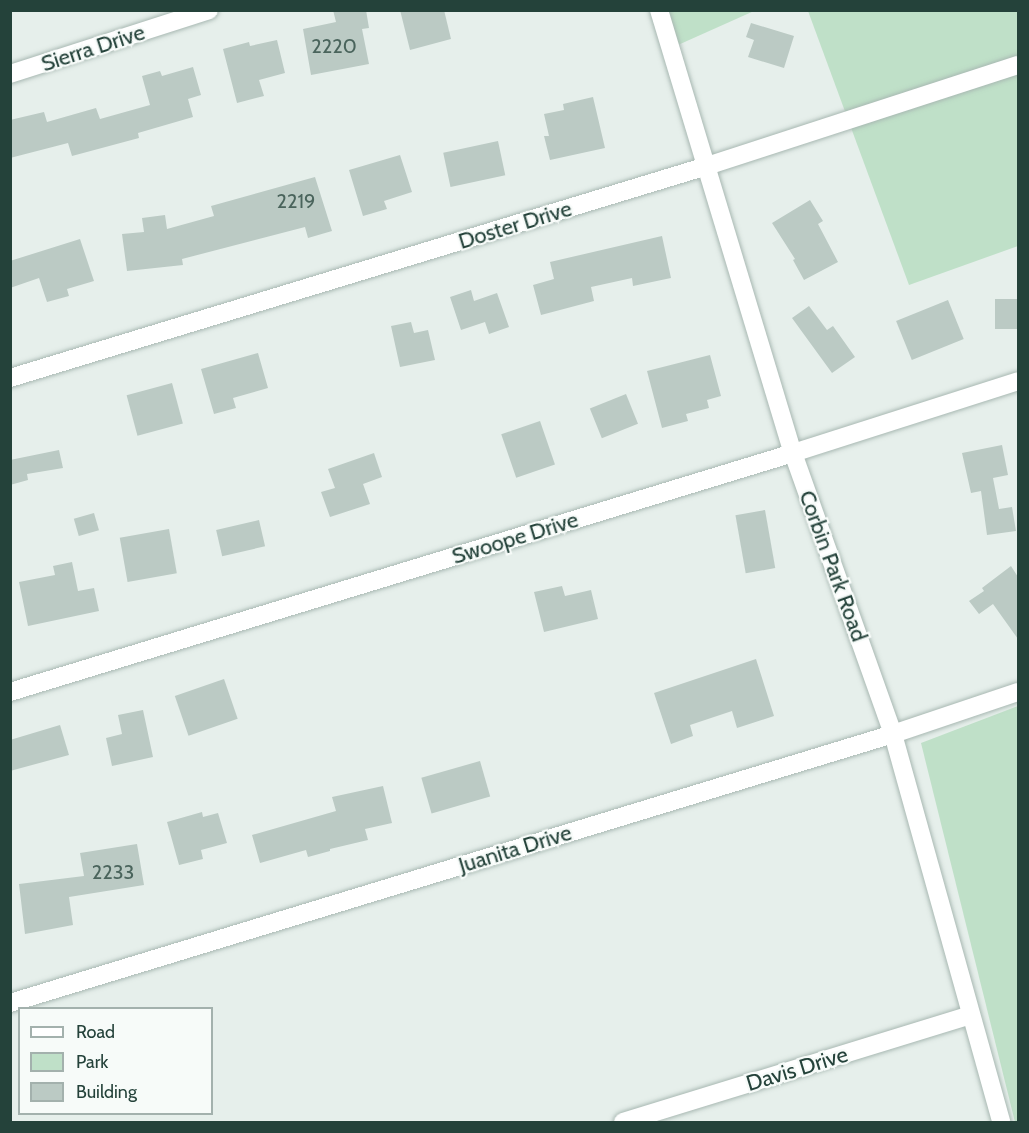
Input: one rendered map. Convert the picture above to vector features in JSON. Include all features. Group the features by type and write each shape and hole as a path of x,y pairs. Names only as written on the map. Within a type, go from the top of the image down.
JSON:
{"street":[{"name":"Sierra Drive","path":"10,74 210,10"},
{"name":"Corbin Park Road","path":"659,10 793,453 893,734 1001,1122"},
{"name":"Doster Drive","path":"10,378 707,166 1018,65"},
{"name":"Swoope Drive","path":"10,692 793,453 1018,381"},
{"name":"Juanita Drive","path":"10,1003 893,734 1018,692"},
{"name":"Davis Drive","path":"623,1122 970,1015"}],"green space":[{"path":"656,10 754,11 669,49"},
{"path":"808,11 1018,11 1018,246 909,285"},
{"path":"1018,706 1018,1122 1015,1122 921,743"}],"building":[{"path":"333,10 366,10 369,28 362,29 369,64 311,75 303,29 336,22"},
{"path":"400,10 444,10 451,39 410,50"},
{"path":"751,23 794,36 784,68 748,57 754,40 746,37"},
{"path":"277,40 285,73 259,80 264,96 237,103 223,49 249,42 250,46"},
{"path":"193,67 201,95 188,99 193,117 138,133 139,138 72,156 68,143 10,158 10,120 44,112 47,122 96,108 100,119 150,105 142,76 160,71 162,76"},
{"path":"593,97 605,148 550,160 544,136 549,136 544,114 564,110 563,104"},
{"path":"498,141 505,175 451,187 443,153"},
{"path":"400,155 412,192 384,201 387,209 363,216 349,170"},
{"path":"315,177 332,231 308,238 305,227 182,259 183,265 127,271 122,234 144,232 142,218 165,215 167,229 214,216 211,206"},
{"path":"810,200 823,221 818,224 838,262 804,280 793,260 795,259 772,223"},
{"path":"662,236 671,278 633,286 632,278 591,287 594,301 541,315 533,285 554,279 550,262"},
{"path":"80,239 94,281 67,289 69,296 47,302 39,278 10,288 10,261"},
{"path":"471,290 474,301 497,293 509,327 489,334 485,322 461,330 450,297"},
{"path":"995,299 1018,299 1018,329 995,329"},
{"path":"948,300 964,339 912,360 896,321"},
{"path":"809,306 827,330 833,326 855,357 832,373 792,318"},
{"path":"411,322 414,333 428,330 435,360 400,367 391,326"},
{"path":"258,353 268,388 233,398 236,408 214,414 201,369"},
{"path":"710,355 721,396 707,400 709,408 686,414 688,421 662,428 647,371"},
{"path":"172,383 183,424 137,436 127,395"},
{"path":"626,394 638,424 602,438 590,409"},
{"path":"540,421 555,464 516,478 501,434"},
{"path":"1002,445 1008,475 993,478 999,509 1012,507 1016,531 987,535 981,491 971,493 962,453"},
{"path":"59,450 63,468 27,474 28,480 10,485 10,460"},
{"path":"374,453 382,477 363,484 370,504 330,517 321,492 335,488 328,469"},
{"path":"765,510 775,568 746,573 735,515"},
{"path":"94,513 99,530 79,536 74,519"},
{"path":"259,520 265,546 222,556 216,530"},
{"path":"169,529 177,573 128,582 120,538"},
{"path":"72,562 78,591 94,588 99,611 28,626 19,582 55,575 53,566"},
{"path":"1011,566 1018,577 1018,639 993,604 979,614 969,601 984,591 982,588"},
{"path":"562,586 565,596 591,590 598,619 544,632 534,592"},
{"path":"756,659 774,716 737,728 732,711 690,725 693,736 671,744 654,693"},
{"path":"224,679 238,719 189,736 175,696"},
{"path":"143,710 153,757 112,766 106,738 122,734 118,715"},
{"path":"60,725 69,755 10,771 10,740"},
{"path":"480,761 490,797 432,813 421,778"},
{"path":"383,786 392,823 365,829 368,840 308,857 306,850 260,863 252,835 336,811 332,797"},
{"path":"202,812 203,817 218,813 227,843 201,850 203,859 179,865 167,822"},
{"path":"137,844 144,885 69,897 73,925 25,934 19,884 84,876 80,853"}]}
